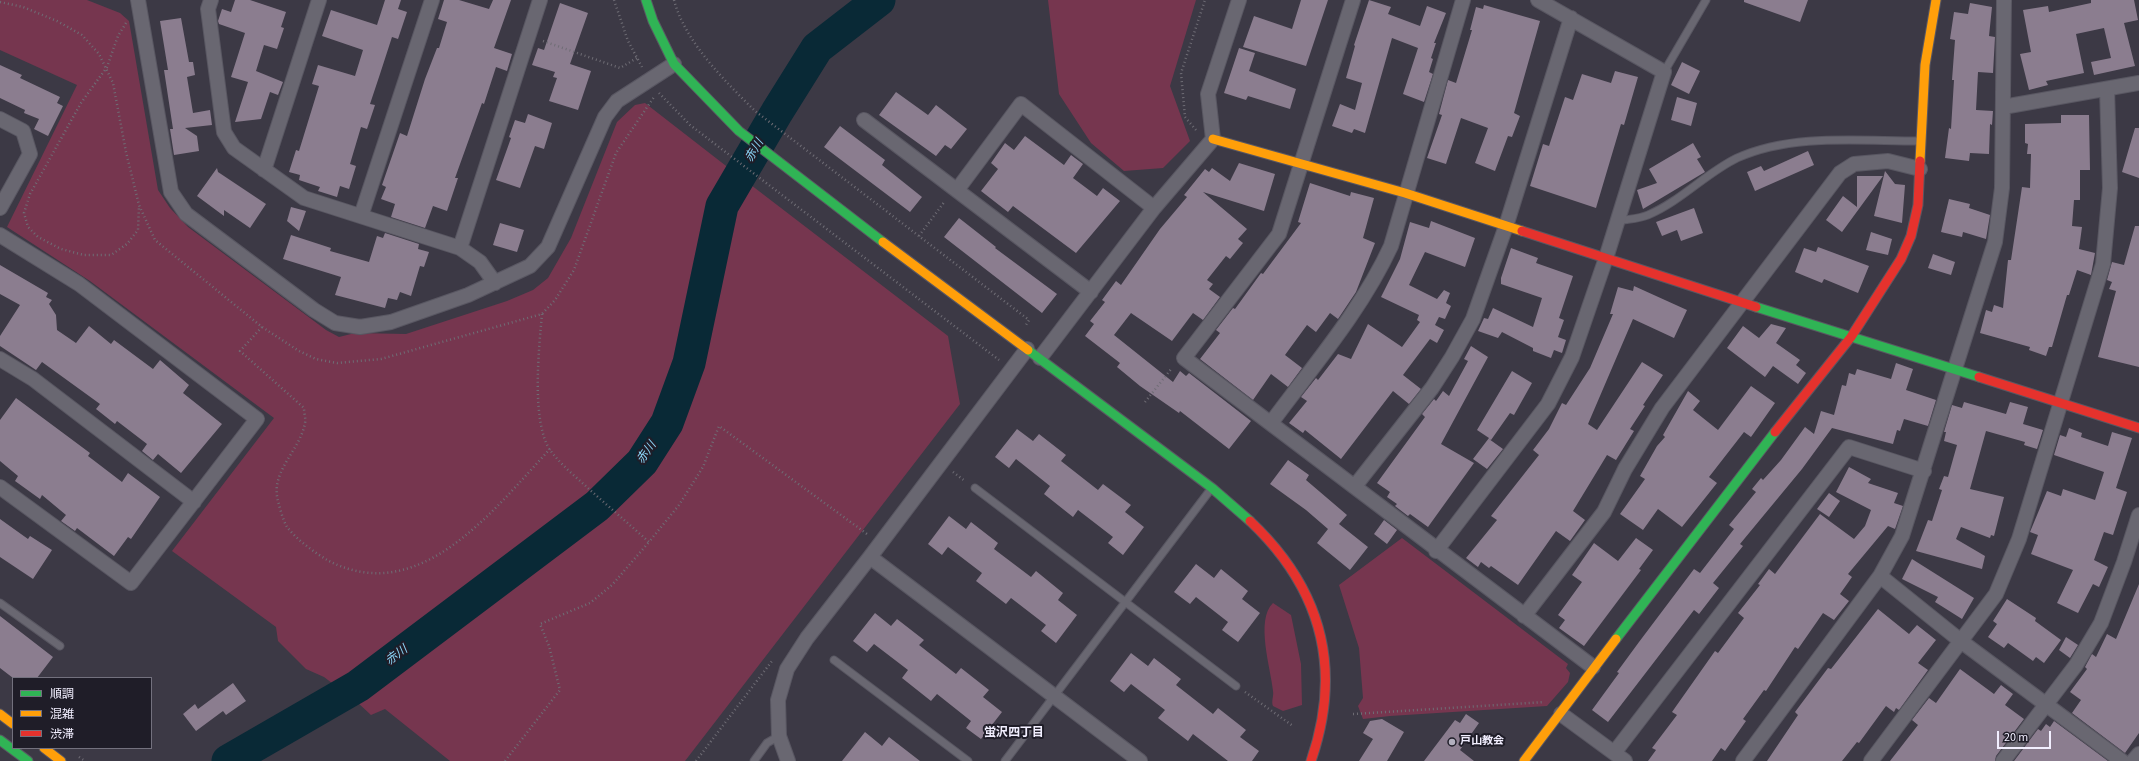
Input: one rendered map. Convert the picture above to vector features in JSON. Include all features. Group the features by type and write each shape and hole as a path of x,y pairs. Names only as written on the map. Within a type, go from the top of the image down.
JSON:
{"street":[{"path":"137,0 171,192 186,214 314,310 335,323 360,327 391,322 468,295 530,266 548,247 605,116 617,101 674,64"},
{"path":"211,0 208,10 224,132 234,148 304,198 460,248 480,262 495,283"},
{"path":"264,170 320,0"},
{"path":"361,216 432,0"},
{"path":"460,248 540,0"},
{"path":"646,0 652,21 674,64 739,131 776,161 1212,488 1246,516 1275,545 1298,577 1313,612 1323,650 1326,687 1323,723 1312,761"},
{"path":"1040,358 1154,208 1213,139 1208,94 1239,0"},
{"path":"1353,0 1279,234 1184,358 1355,486 1436,551 1593,668"},
{"path":"1270,423 1362,299 1373,282 1391,246 1405,193 1463,0"},
{"path":"1436,551 1548,404 1572,357 1606,258 1664,72 1538,0"},
{"path":"1524,761 1593,668 1794,406 1851,337 1901,259 1911,236 1918,205 1925,65 1936,0"},
{"path":"1743,761 1880,576 1902,536 1956,370 1995,242 2002,188 2004,0"},
{"path":"1355,486 1432,388 1452,357 1473,319 1506,226 1571,18"},
{"path":"2003,107 2139,83"},
{"path":"1871,761 1962,642 1996,594 2019,539 2103,264 2110,188 2107,89"},
{"path":"955,189 1021,104 1154,208"},
{"path":"0,119 23,131 30,154 0,208"},
{"path":"864,120 1091,292"},
{"path":"1213,139 1405,193 1741,302 2139,428"},
{"path":"1524,616 1604,512 1625,469 1662,408 1840,173 1854,164 1888,161 1920,169"},
{"path":"0,234 79,284 257,419 131,583 0,487"},
{"path":"788,761 778,736 778,700 787,669 807,638 870,558 1027,349"},
{"path":"0,359 33,379 194,502"},
{"path":"1564,708 1620,757 1850,447 1924,471"},
{"path":"2003,761 2076,665 2101,623 2124,562 2139,515"},
{"path":"870,558 1140,761"},
{"path":"1880,576 1962,642 2122,761"},
{"path":"0,714 12,723"},
{"path":"0,740 28,761"},
{"path":"45,749 62,761"},
{"path":"2133,761 2139,754"}],"lane":[{"path":"1664,72 1706,0"},
{"path":"1618,220 1647,216 1689,192 1732,161 1774,145 1798,142 1922,142"},
{"path":"975,488 1236,686"},
{"path":"1005,761 1212,488"},
{"path":"0,603 60,646"},
{"path":"834,660 968,761"},
{"path":"754,761 767,743 778,736"}],"path":[{"path":"137,0 118,36 107,67 81,103 30,194 24,213 28,227 38,237 61,249 84,255 111,255 127,244 138,230 139,205"},
{"path":"674,0 694,41 717,73 755,111 1029,320 1015,340"},
{"path":"1205,0 1181,73 1185,117 1192,128 1213,139"},
{"path":"529,36 620,68 637,58"},
{"path":"658,91 690,125 999,361"},
{"path":"919,236 955,189"},
{"path":"542,314 539,346 539,398 544,436 550,449 566,468 649,542"},
{"path":"262,327 240,351 304,408 305,422 302,435 291,456 279,473 277,499 286,526 298,539 324,558 347,570 384,573 409,569 433,559 477,527 550,449"},
{"path":"1145,402 1175,364 1184,358"},
{"path":"506,761 560,690 549,646 540,624 590,603 612,585 679,505 703,467 719,426 868,535"},
{"path":"1236,686 1294,726"},
{"path":"1353,714 1551,702 1557,695 1564,708"}],"shaded area":[{"path":"0,0 87,0 120,13 129,21 158,190 170,208 188,227 326,330 339,337 355,333 406,334 507,301 533,290 548,278 571,238 617,122 635,105 645,103 948,336 960,404 685,761 450,761 385,709 371,715 357,702 324,677 306,669 278,641 276,627 172,551 274,418 90,281 7,227 77,85 0,50"},
{"path":"1048,0 1196,0 1170,86 1190,141 1163,168 1124,171 1091,143 1059,94"},
{"path":"1402,538 1568,664 1566,668 1570,673 1568,682 1547,706 1363,719 1358,706 1363,698 1359,648 1339,585"},
{"path":"1273,603 1291,615 1301,664 1302,705 1283,711 1272,704 1273,691 1266,645 1265,621 1268,611"}],"building":[{"path":"235,0 250,0 286,12 281,27 284,28 277,49 264,45 256,71 283,82 278,95 270,92 261,119 235,122 248,82 231,77 245,33 219,24 218,21 222,9 231,12"},
{"path":"385,0 401,0 398,9 407,12 398,39 392,37 370,104 375,105 367,129 361,127 350,164 356,166 349,189 340,186 337,197 318,191 320,187 299,180 300,175 289,172 296,150 299,151 319,86 312,84 318,65 355,76 363,50 322,36 331,10 377,25"},
{"path":"444,0 459,0 489,9 493,0 511,0 494,48 512,54 507,71 496,67 484,104 482,103 455,178 458,178 447,211 433,206 425,228 391,217 395,204 381,199 386,187 382,185 400,133 407,136 425,79 437,48 439,48 447,22 438,19"},
{"path":"1301,0 1328,0 1306,66 1243,47 1254,16 1292,29"},
{"path":"1369,0 1391,7 1388,14 1420,26 1427,6 1446,13 1434,43 1436,43 1431,58 1433,59 1429,72 1433,74 1424,102 1403,94 1418,48 1392,38 1365,133 1354,129 1352,133 1332,126 1340,104 1355,110 1362,83 1346,78 1355,46 1354,45"},
{"path":"1744,0 1808,0 1800,22 1744,2"},
{"path":"2091,0 2134,0 2138,20 2124,23 2135,66 2094,75 2091,62 2111,58 2104,28 2076,34 2084,73 2046,81 2048,85 2029,90 2020,54 2031,52 2023,10 2048,6 2049,12 2091,3"},
{"path":"560,3 588,13 570,64 591,71 578,110 549,101 557,78 553,77 555,72 532,65 538,48 544,50"},
{"path":"1970,3 1992,7 1989,36 1995,37 1993,73 1978,72 1976,110 1993,111 1992,125 1990,124 1989,154 1970,153 1969,161 1945,158 1949,128 1951,129 1954,80 1952,80 1955,40 1950,39 1954,12 1968,14"},
{"path":"1484,5 1540,21 1514,113 1520,116 1512,137 1508,136 1495,171 1475,163 1488,128 1461,118 1446,164 1427,158 1442,115 1439,114 1448,80 1456,83 1472,30 1470,30 1476,7 1483,9"},
{"path":"181,18 189,62 193,62 195,75 187,77 193,113 210,110 212,125 185,128 197,136 199,151 174,155 170,129 173,129 164,70 168,70 160,21"},
{"path":"1239,48 1255,53 1249,71 1296,89 1290,109 1248,96 1246,100 1224,93"},
{"path":"1682,62 1700,71 1689,94 1671,85"},
{"path":"0,65 22,75 20,78 60,97 57,103 63,106 48,136 34,129 39,119 24,113 25,110 0,98"},
{"path":"1615,71 1638,77 1624,125 1621,124 1596,208 1530,186 1543,144 1549,146 1565,97 1573,100 1582,74 1611,83"},
{"path":"896,92 928,115 936,105 967,129 951,149 945,145 936,156 879,115"},
{"path":"1677,97 1697,103 1691,126 1671,120"},
{"path":"528,114 552,123 544,149 535,146 520,188 496,180 511,138 509,137 515,120 525,123"},
{"path":"2061,115 2089,115 2090,170 2080,170 2080,200 2074,200 2072,226 2082,227 2079,249 2095,253 2091,275 2077,270 2069,295 2067,295 2052,347 2049,347 2046,356 2029,350 2030,347 1980,333 1986,310 1992,312 1994,305 2003,308 2008,260 2011,260 2022,187 2030,188 2031,154 2027,154 2028,144 2025,143 2025,124 2061,123"},
{"path":"840,126 885,160 882,165 922,197 910,212 824,147"},
{"path":"2135,128 2139,128 2139,178 2122,172"},
{"path":"1025,136 1064,165 1071,155 1083,164 1073,178 1097,196 1103,188 1120,201 1076,253 1013,206 1008,212 981,191 998,169 991,163 1005,143 1014,150"},
{"path":"1693,143 1701,157 1697,159 1705,172 1643,209 1637,190 1657,183 1649,169"},
{"path":"1808,151 1814,165 1755,191 1747,172 1761,166 1764,171"},
{"path":"1239,163 1275,174 1264,211 1203,192 1247,229 1238,239 1243,243 1230,259 1226,256 1207,280 1213,284 1209,289 1220,297 1203,320 1193,313 1172,341 1131,313 1114,335 1173,382 1180,371 1186,376 1189,373 1251,421 1229,449 1180,411 1179,413 1140,386 1117,367 1120,363 1085,336 1094,324 1090,321 1105,302 1102,300 1116,281 1121,285 1160,229 1187,197 1184,195 1205,169 1209,172 1212,168 1230,181"},
{"path":"217,168 218,172 266,204 250,228 224,210 224,216 197,196"},
{"path":"1885,171 1895,184 1905,185 1902,223 1874,216"},
{"path":"1857,176 1883,176 1842,232 1826,220 1843,196 1857,207"},
{"path":"1310,183 1350,196 1351,192 1374,198 1363,238 1375,243 1356,292 1338,319 1330,313 1316,332 1307,325 1285,355 1302,368 1288,387 1271,374 1253,400 1200,359 1220,333 1216,330 1233,308 1235,309 1261,273 1263,274 1301,223 1298,222"},
{"path":"1949,199 1970,204 1969,208 1990,215 1986,239 1963,232 1962,237 1941,232"},
{"path":"291,207 306,211 299,231 287,221"},
{"path":"1694,208 1703,233 1681,241 1677,230 1662,236 1656,222"},
{"path":"959,218 996,247 995,248 1057,294 1042,313 944,237"},
{"path":"1431,221 1475,238 1465,267 1425,252 1409,285 1437,299 1444,290 1450,293 1446,303 1451,306 1445,319 1439,317 1435,325 1444,330 1437,343 1430,339 1403,375 1421,389 1409,404 1393,391 1341,459 1305,430 1303,433 1289,423 1307,401 1301,397 1316,378 1318,380 1338,354 1351,359 1368,324 1402,347 1420,322 1417,320 1419,315 1381,297 1400,259 1410,222 1429,228"},
{"path":"500,223 524,230 517,252 493,245"},
{"path":"2135,226 2139,226 2139,367 2098,357 2116,291 2109,289 2112,282 2107,280 2112,262 2124,265"},
{"path":"1871,232 1892,239 1888,255 1866,250"},
{"path":"385,233 419,244 418,249 429,252 424,267 420,266 411,296 400,292 397,300 388,298 385,308 335,295 341,277 283,259 291,235 331,248 330,251 369,262 377,236 383,238"},
{"path":"1818,247 1869,266 1858,293 1824,279 1822,283 1795,272 1804,248 1816,252"},
{"path":"1511,248 1538,258 1536,263 1573,276 1559,318 1564,320 1558,337 1566,340 1562,353 1554,350 1551,358 1533,351 1533,348 1502,332 1498,338 1478,331 1484,318 1488,319 1493,308 1533,327 1542,298 1501,284 1501,278"},
{"path":"1933,254 1955,262 1951,275 1928,268"},
{"path":"0,265 48,293 46,297 52,300 49,304 56,315 57,330 76,343 89,326 111,344 114,340 153,369 160,360 189,385 183,393 222,424 181,473 158,454 153,460 142,451 147,444 117,421 115,424 96,409 100,404 42,362 36,370 0,346 0,336 20,305 0,294"},
{"path":"1634,286 1687,310 1674,338 1633,319 1588,424 1597,430 1642,362 1663,375 1643,405 1645,406 1630,429 1634,431 1616,460 1607,455 1573,511 1585,520 1570,541 1556,531 1518,585 1491,566 1489,568 1481,562 1478,567 1466,558 1497,520 1491,516 1539,455 1533,450 1549,429 1562,403 1566,405 1590,368 1613,314 1610,314 1618,287 1633,291"},
{"path":"1771,324 1786,328 1776,343 1800,360 1796,365 1806,373 1798,384 1773,366 1765,377 1727,348 1743,326 1759,338"},
{"path":"1471,346 1488,357 1441,444 1474,463 1428,527 1410,514 1408,516 1395,506 1397,504 1387,497 1390,492 1377,483 1425,417 1422,414 1434,399 1436,401 1443,391 1449,396 1468,361 1464,359"},
{"path":"1896,363 1913,369 1906,390 1936,400 1928,426 1904,419 1900,431 1897,430 1893,444 1832,428 1802,469 1740,544 1743,546 1713,583 1719,588 1699,614 1694,610 1608,722 1592,710 1619,673 1617,672 1694,569 1700,573 1734,529 1729,525 1756,492 1752,489 1761,478 1763,480 1781,460 1805,427 1814,434 1821,411 1834,415 1842,385 1846,386 1849,373 1855,375 1857,369 1891,379"},
{"path":"1512,371 1532,383 1514,415 1510,413 1491,440 1489,439 1503,449 1487,469 1473,459 1489,438 1477,430"},
{"path":"1751,386 1775,403 1751,437 1744,432 1709,477 1717,483 1682,527 1658,509 1643,530 1620,514 1645,479 1640,476 1657,446 1665,437 1663,435 1688,391 1700,401 1693,410 1718,430"},
{"path":"16,398 90,453 88,456 122,482 128,473 160,497 131,539 128,537 114,556 77,528 75,531 61,521 66,515 42,495 40,499 15,481 18,476 0,461 0,420"},
{"path":"1964,402 2006,414 2010,402 2028,407 2023,424 2043,430 2037,449 2024,445 2025,442 1986,431 1970,489 2004,497 1994,536 1991,535 1990,538 1961,527 1956,539 1985,556 1982,569 1916,551 1928,520 1932,521 1942,490 1939,489 1944,476 1948,477 1957,445 1944,441 1946,432 1944,432 1952,405 1962,408"},
{"path":"2069,428 2082,433 2081,437 2108,446 2112,432 2132,438 2116,488 2127,492 2113,535 2104,532 2094,560 2108,567 2099,587 2093,584 2078,613 2057,603 2073,570 2031,554 2038,535 2030,532 2047,491 2061,496 2063,489 2095,500 2104,472 2054,455 2060,435 2066,437"},
{"path":"1017,429 1033,441 1039,434 1066,455 1061,461 1098,490 1103,484 1131,505 1125,512 1144,527 1123,555 1108,543 1113,537 1078,510 1073,517 1044,494 1050,486 1016,459 1009,468 995,457"},
{"path":"1288,460 1309,475 1306,480 1347,515 1339,524 1368,547 1350,570 1317,543 1328,529 1306,510 1270,484"},
{"path":"1849,467 1871,479 1868,483 1898,493 1894,503 1903,506 1895,529 1888,526 1848,574 1852,577 1840,594 1849,601 1834,620 1823,613 1798,649 1795,647 1766,691 1764,690 1743,719 1746,721 1725,751 1721,748 1712,761 1648,761 1656,750 1652,748 1677,715 1672,712 1715,651 1718,653 1744,618 1738,613 1760,585 1758,584 1769,569 1775,574 1820,514 1854,539 1865,526 1871,510 1836,492"},
{"path":"1829,493 1840,501 1829,517 1817,509"},
{"path":"949,516 966,529 971,522 998,543 994,549 1031,577 1036,571 1063,593 1058,600 1077,615 1056,643 1041,631 1046,625 1011,598 1006,604 976,581 982,573 948,547 942,555 928,544"},
{"path":"0,519 28,539 30,536 52,550 33,579 0,557"},
{"path":"1384,520 1397,530 1387,544 1374,534"},
{"path":"1636,538 1653,550 1639,569 1641,570 1584,646 1559,628 1565,620 1558,615 1582,582 1572,575 1594,543 1618,561"},
{"path":"1912,559 1974,598 1962,619 1935,602 1938,597 1902,579"},
{"path":"1196,564 1214,578 1221,569 1248,591 1242,599 1260,613 1238,642 1222,630 1228,622 1196,597 1190,604 1174,592"},
{"path":"2139,584 2139,733 2125,753 2072,713 2081,700 2070,692 2087,669 2085,667 2092,654 2096,657 2107,634 2116,639"},
{"path":"2007,599 2036,618 2035,621 2061,640 2044,663 2036,657 2033,661 2008,643 2004,648 1988,637 1997,624 1993,621"},
{"path":"1878,609 1909,634 1917,625 1936,640 1918,663 1928,670 1899,710 1896,708 1894,712 1886,706 1859,743 1857,742 1842,761 1767,761 1798,715 1795,712 1828,668 1831,669"},
{"path":"875,613 891,626 897,619 924,640 919,645 956,674 961,668 989,690 983,697 1002,712 981,739 966,728 971,721 937,694 931,701 902,678 908,670 874,644 867,652 853,641"},
{"path":"0,616 53,657 38,677 12,677 0,668"},
{"path":"2066,637 2078,645 2070,658 2059,650"},
{"path":"1131,653 1148,666 1154,658 1181,679 1176,685 1213,714 1218,708 1246,730 1240,737 1259,751 1252,761 1228,761 1193,734 1188,741 1158,718 1165,710 1131,684 1124,692 1110,681"},
{"path":"1960,669 1994,694 2001,685 2013,694 2005,705 2024,719 1996,756 1995,761 1890,761 1918,725 1912,720 1929,698 1936,703"},
{"path":"233,683 246,701 226,715 223,711 196,731 183,714 195,704 198,709"},
{"name":"戸山教会","path":"1466,714 1479,723 1460,750 1474,761 1424,761 1455,720 1460,723"},
{"path":"1382,719 1404,732 1387,761 1359,761 1373,739 1363,733 1370,721"},
{"path":"2054,721 2108,761 2014,761 2038,729 2041,731 2046,724 2050,727"},
{"path":"865,732 882,746 889,737 920,761 842,761"}],"waterway":[{"name":"赤川","path":"228,761 358,686 597,506 642,462 667,423 689,363 722,206 777,112 817,48 879,0"}],"traffic: fast":[{"path":"646,0 653,21 674,64 739,131 883,242"},
{"path":"1756,307 1979,377"},
{"path":"1028,350 1212,488 1250,521"},
{"path":"1616,639 1775,432"},
{"path":"0,740 28,761"}],"traffic: slow":[{"path":"1920,161 1925,65 1936,0"},
{"path":"1213,139 1405,193 1522,231"},
{"path":"883,242 1028,350"},
{"path":"1524,761 1616,639"},
{"path":"0,714 12,723"},
{"path":"45,749 61,761"}],"traffic: jam":[{"path":"1775,432 1851,337 1901,259 1911,236 1918,205 1920,161"},
{"path":"1522,231 1756,307"},
{"path":"1979,377 2139,428"},
{"path":"1250,521 1274,547 1294,574 1309,602 1319,631 1324,662 1325,694 1320,727 1311,761"}],"place":[{"name":"戸山教会","path":"1452,742"}],"district":[{"name":"蛍沢四丁目","path":"1014,733"}]}
